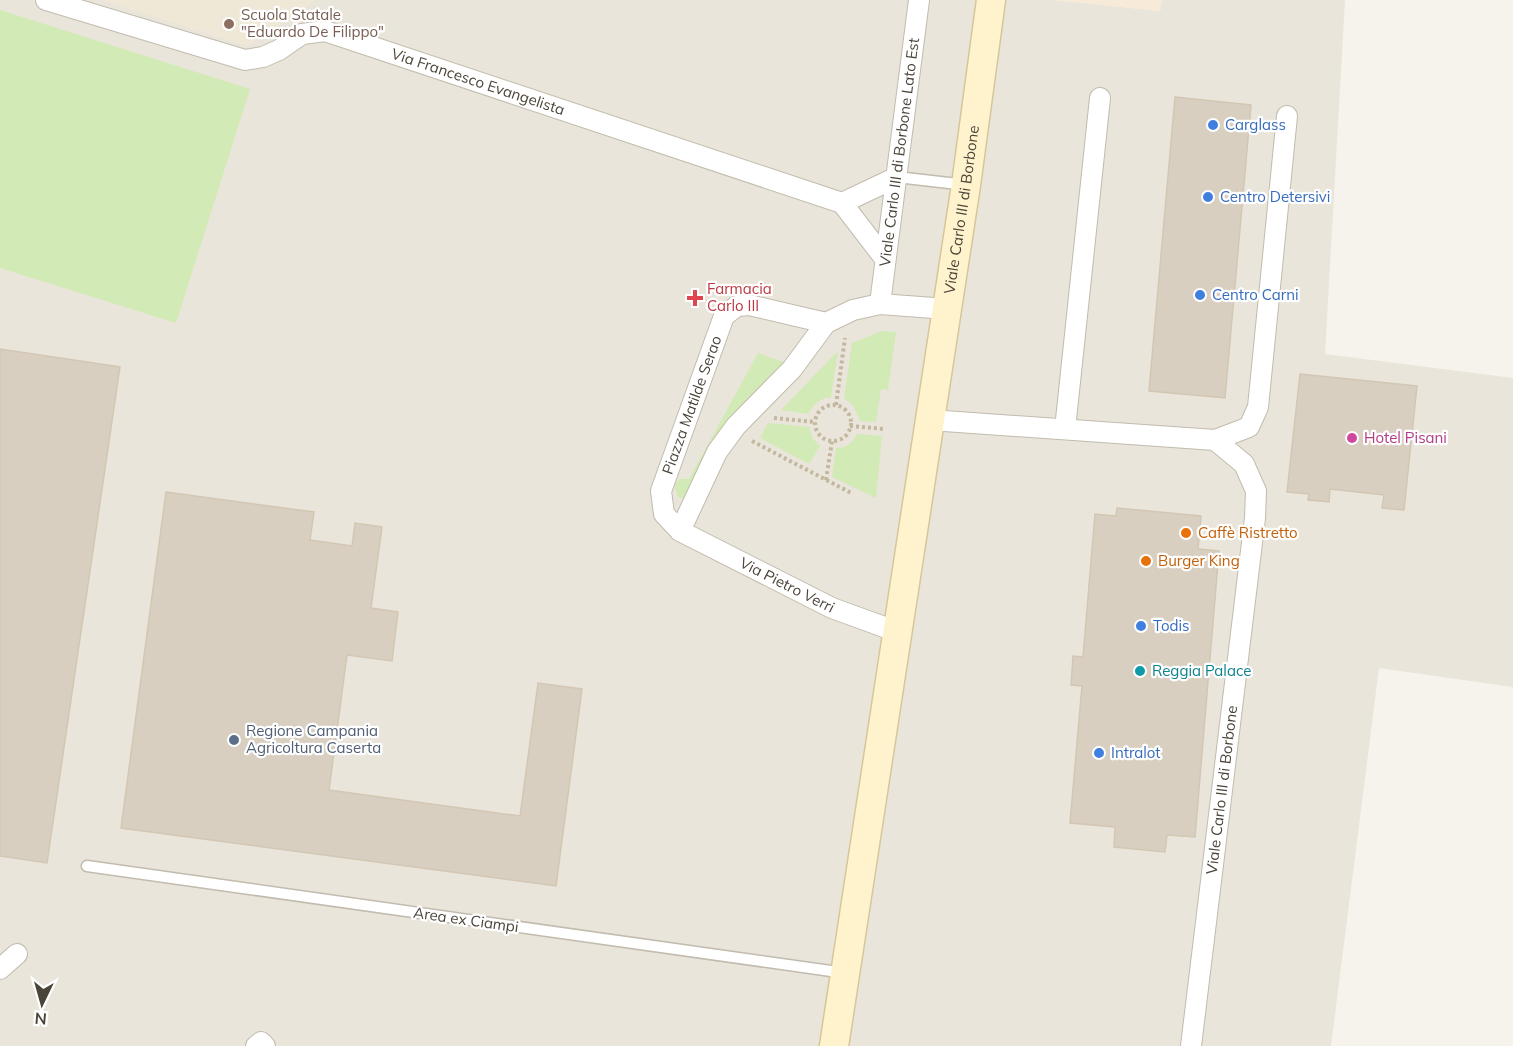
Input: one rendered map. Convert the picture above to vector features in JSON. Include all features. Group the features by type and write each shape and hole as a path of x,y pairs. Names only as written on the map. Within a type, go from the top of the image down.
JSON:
{"main road":[{"name":"Viale Carlo III di Borbone","path":"834,1046 966,185 991,0"}],"street":[{"name":"Via Francesco Evangelista","path":"46,0 245,60 279,51 302,34 325,31 842,203"},
{"name":"Viale Carlo III di Borbone Lato Est","path":"880,304 919,0"},
{"path":"1065,429 1100,98"},
{"path":"930,420 1215,440 1249,428 1258,407 1287,116"},
{"path":"885,259 842,203 897,177"},
{"path":"680,531 717,452 747,414 792,369 826,323 848,312 880,304 947,309"},
{"name":"Piazza Matilde Serao","path":"680,531 664,514 661,491 724,316 737,306 749,305 826,323"},
{"name":"Viale Carlo III di Borbone","path":"1191,1046 1254,530 1256,491 1244,464 1215,440"},
{"name":"Via Pietro Verri","path":"680,531 832,608 898,632"},
{"path":"0,969 17,954"},
{"path":"256,1046 261,1042 265,1046"}],"lane":[{"path":"897,177 966,185"},
{"name":"Area ex Ciampi","path":"87,866 845,973"}],"path":[{"path":"836,405 848,312"},
{"path":"836,405 847,413 850,426 843,438 831,441 817,432 815,422 821,409 836,405"},
{"path":"747,414 815,422"},
{"path":"850,426 884,429"},
{"path":"733,430 853,494"},
{"path":"826,480 831,441"}],"shaded area":[{"path":"0,0 1054,0 1160,11 1162,0 1345,0 1325,354 1513,378 1513,687 1379,668 1331,1046 0,1046"},
{"name":"Scuola Statale \"Eduardo De Filippo\"","path":"102,0 314,0 247,46"},
{"path":"1054,0 1162,0 1160,11"}],"green space":[{"path":"0,10 250,89 176,323 0,268"},
{"path":"882,331 896,332 888,390 881,389 876,422 860,421 853,405 844,398 852,343"},
{"path":"838,351 831,397 817,403 808,414 781,410"},
{"path":"758,353 786,363 685,499 678,497 674,485 680,479 689,479"},
{"path":"768,423 809,427 813,439 820,446 809,464 760,438"},
{"path":"857,434 882,436 876,498 832,477 836,448 849,444"}],"building":[{"path":"1175,97 1251,105 1225,398 1149,391"},
{"path":"0,349 120,367 47,863 0,856"},
{"name":"Hotel Pisani","path":"1300,374 1417,386 1404,510 1382,508 1384,495 1330,489 1329,502 1308,500 1309,494 1287,492"},
{"name":"Regione Campania Agricoltura Caserta","path":"166,492 314,512 310,540 352,546 355,523 382,527 371,608 398,612 392,661 347,655 329,790 520,816 538,683 582,689 556,886 121,828"},
{"name":"Reggia Palace","path":"1117,508 1201,516 1198,549 1219,551 1195,837 1167,835 1165,852 1114,847 1115,827 1070,823 1082,686 1071,685 1073,656 1083,657 1095,514 1116,516"}],"place":[{"name":"Scuola Statale \"Eduardo De Filippo\"","path":"229,24"},
{"name":"Carglass","path":"1213,125"},
{"name":"Centro Detersivi","path":"1208,197"},
{"name":"Centro Carni","path":"1200,295"},
{"name":"Farmacia Carlo III","path":"695,298"},
{"name":"Hotel Pisani","path":"1352,438"},
{"name":"Caffè Ristretto","path":"1186,533"},
{"name":"Burger King","path":"1146,561"},
{"name":"Todis","path":"1141,626"},
{"name":"Reggia Palace","path":"1140,671"},
{"name":"Regione Campania Agricoltura Caserta","path":"234,740"},
{"name":"Intralot","path":"1099,753"}]}
